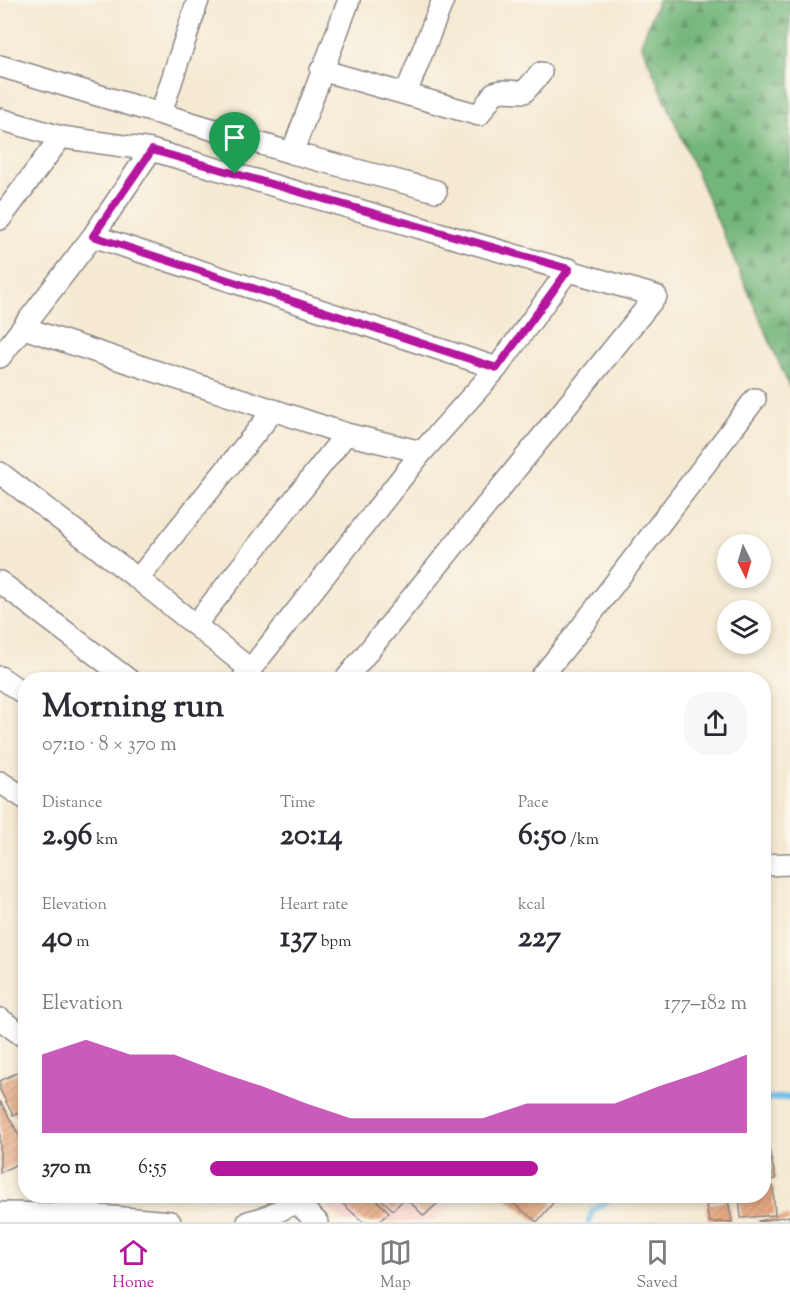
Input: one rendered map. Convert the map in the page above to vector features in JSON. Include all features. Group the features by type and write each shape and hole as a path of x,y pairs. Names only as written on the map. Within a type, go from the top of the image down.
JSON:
{"street":[{"path":"161,113 198,0"},
{"path":"292,153 321,70 349,0"},
{"path":"406,93 443,0"},
{"path":"0,66 292,153 436,191"},
{"path":"321,70 479,115 494,93 524,92 541,73"},
{"path":"0,119 61,137 152,150 656,296 351,672"},
{"path":"0,219 61,137"},
{"path":"0,357 93,236 152,150"},
{"path":"93,236 497,368"},
{"path":"249,672 422,452 497,368 569,269"},
{"path":"24,328 346,434 422,452"},
{"path":"545,672 755,399"},
{"path":"138,579 274,410"},
{"path":"195,625 346,434"},
{"path":"0,473 195,625 244,672"},
{"path":"0,582 118,672"},
{"path":"0,677 18,689"},
{"path":"0,782 18,794"},
{"path":"771,865 790,864"},
{"path":"0,1019 18,1032"},
{"path":"248,1222 266,1217 287,1203"},
{"path":"297,1203 317,1222"},
{"path":"0,1213 77,1214 170,1222"}],"shaded area":[{"path":"323,1203 453,1203 434,1222 345,1222"}],"green space":[{"path":"658,0 790,0 790,388 641,44"}],"building":[{"path":"18,1072 18,1113 13,1115 0,1090 0,1081"},
{"path":"0,1101 18,1134 18,1163 0,1173"},
{"path":"771,1158 776,1179 771,1180"},
{"path":"771,1186 773,1186 775,1215 741,1218 740,1203 771,1203"},
{"path":"342,1203 379,1203 389,1212 379,1222 363,1222"},
{"path":"386,1203 400,1203 393,1210"},
{"path":"411,1203 438,1203 424,1216"},
{"path":"513,1203 553,1203 537,1222"},
{"path":"729,1203 732,1222 709,1222 706,1205"},
{"path":"789,1216 790,1222 758,1221"}],"waterway":[{"path":"771,1098 790,1097"},
{"path":"589,1222 592,1211 605,1203"}],"route":[{"path":"152,150 235,174 485,245 569,269 497,368 93,236 152,150"}]}
